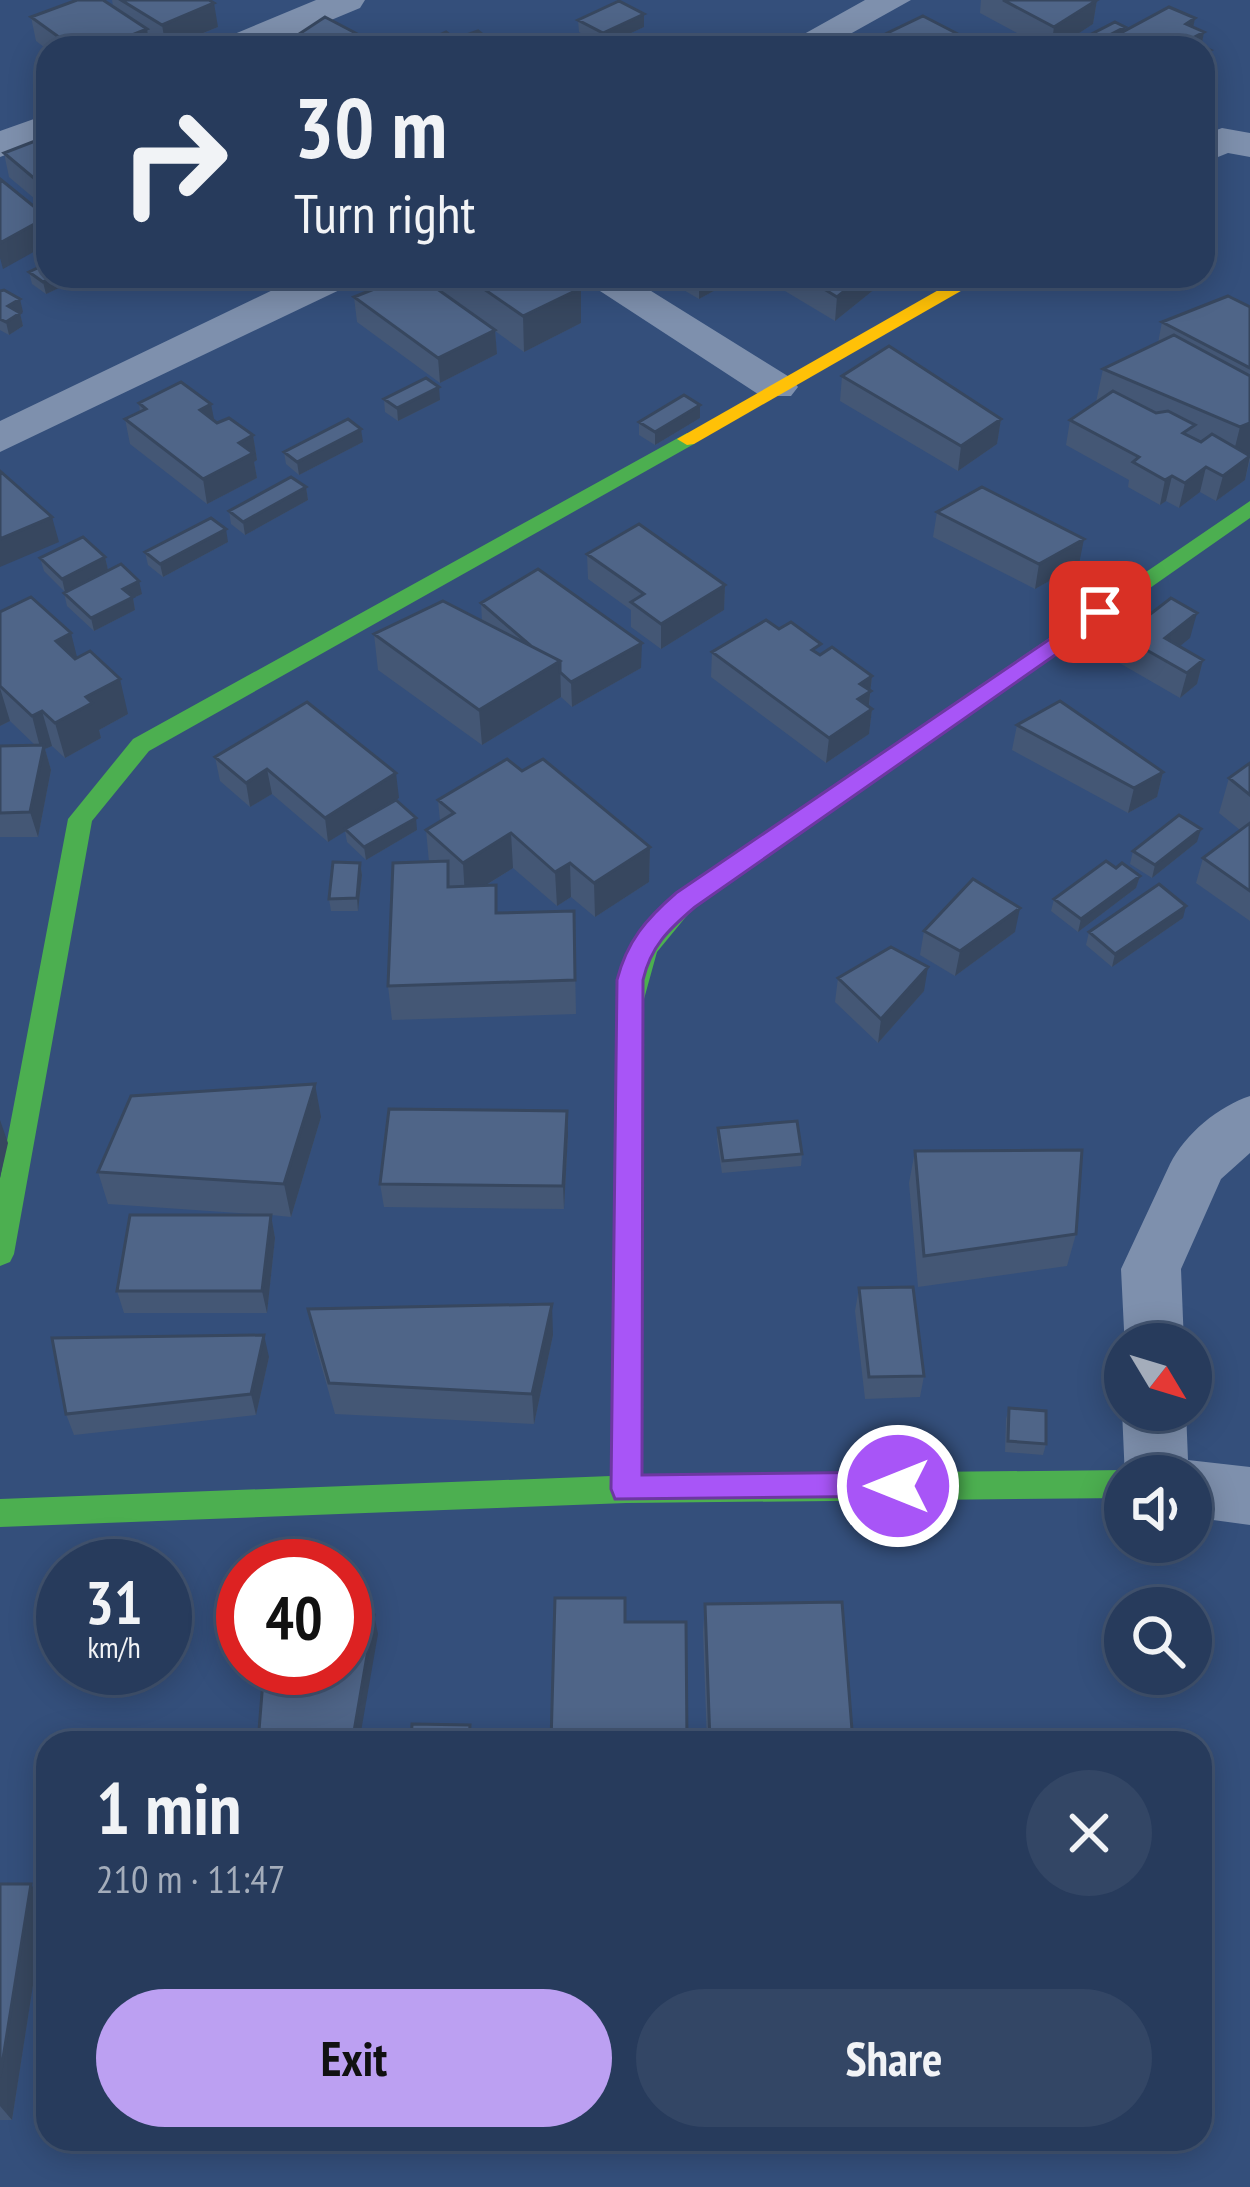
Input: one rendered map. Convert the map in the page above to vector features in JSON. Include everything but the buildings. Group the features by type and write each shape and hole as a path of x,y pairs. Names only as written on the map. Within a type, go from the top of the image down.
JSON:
{"street":[{"path":"261,36 347,0"},
{"path":"821,36 893,0"},
{"path":"0,146 36,130"},
{"path":"1215,144 1222,140 1250,145"},
{"path":"0,438 310,288"},
{"path":"617,288 776,387"},
{"path":"0,1254 80,819 141,745 955,288"},
{"path":"626,1489 629,1017 637,953 654,927 686,900 1250,508"},
{"path":"1152,1323 1151,1269 1199,1164 1250,1119"},
{"path":"0,1514 626,1489 1104,1484"},
{"path":"1212,1491 1250,1496"}],"traffic: fast":[{"path":"0,1254 80,819 141,745 687,439"},
{"path":"626,1489 629,1017 638,967 652,939 685,900 1250,508"},
{"path":"0,1513 626,1489 1104,1484"}],"traffic: slow":[{"path":"687,439 956,288"}],"route":[{"path":"898,1486 626,1489 630,980 637,953 654,927 686,900 1100,612"}]}
